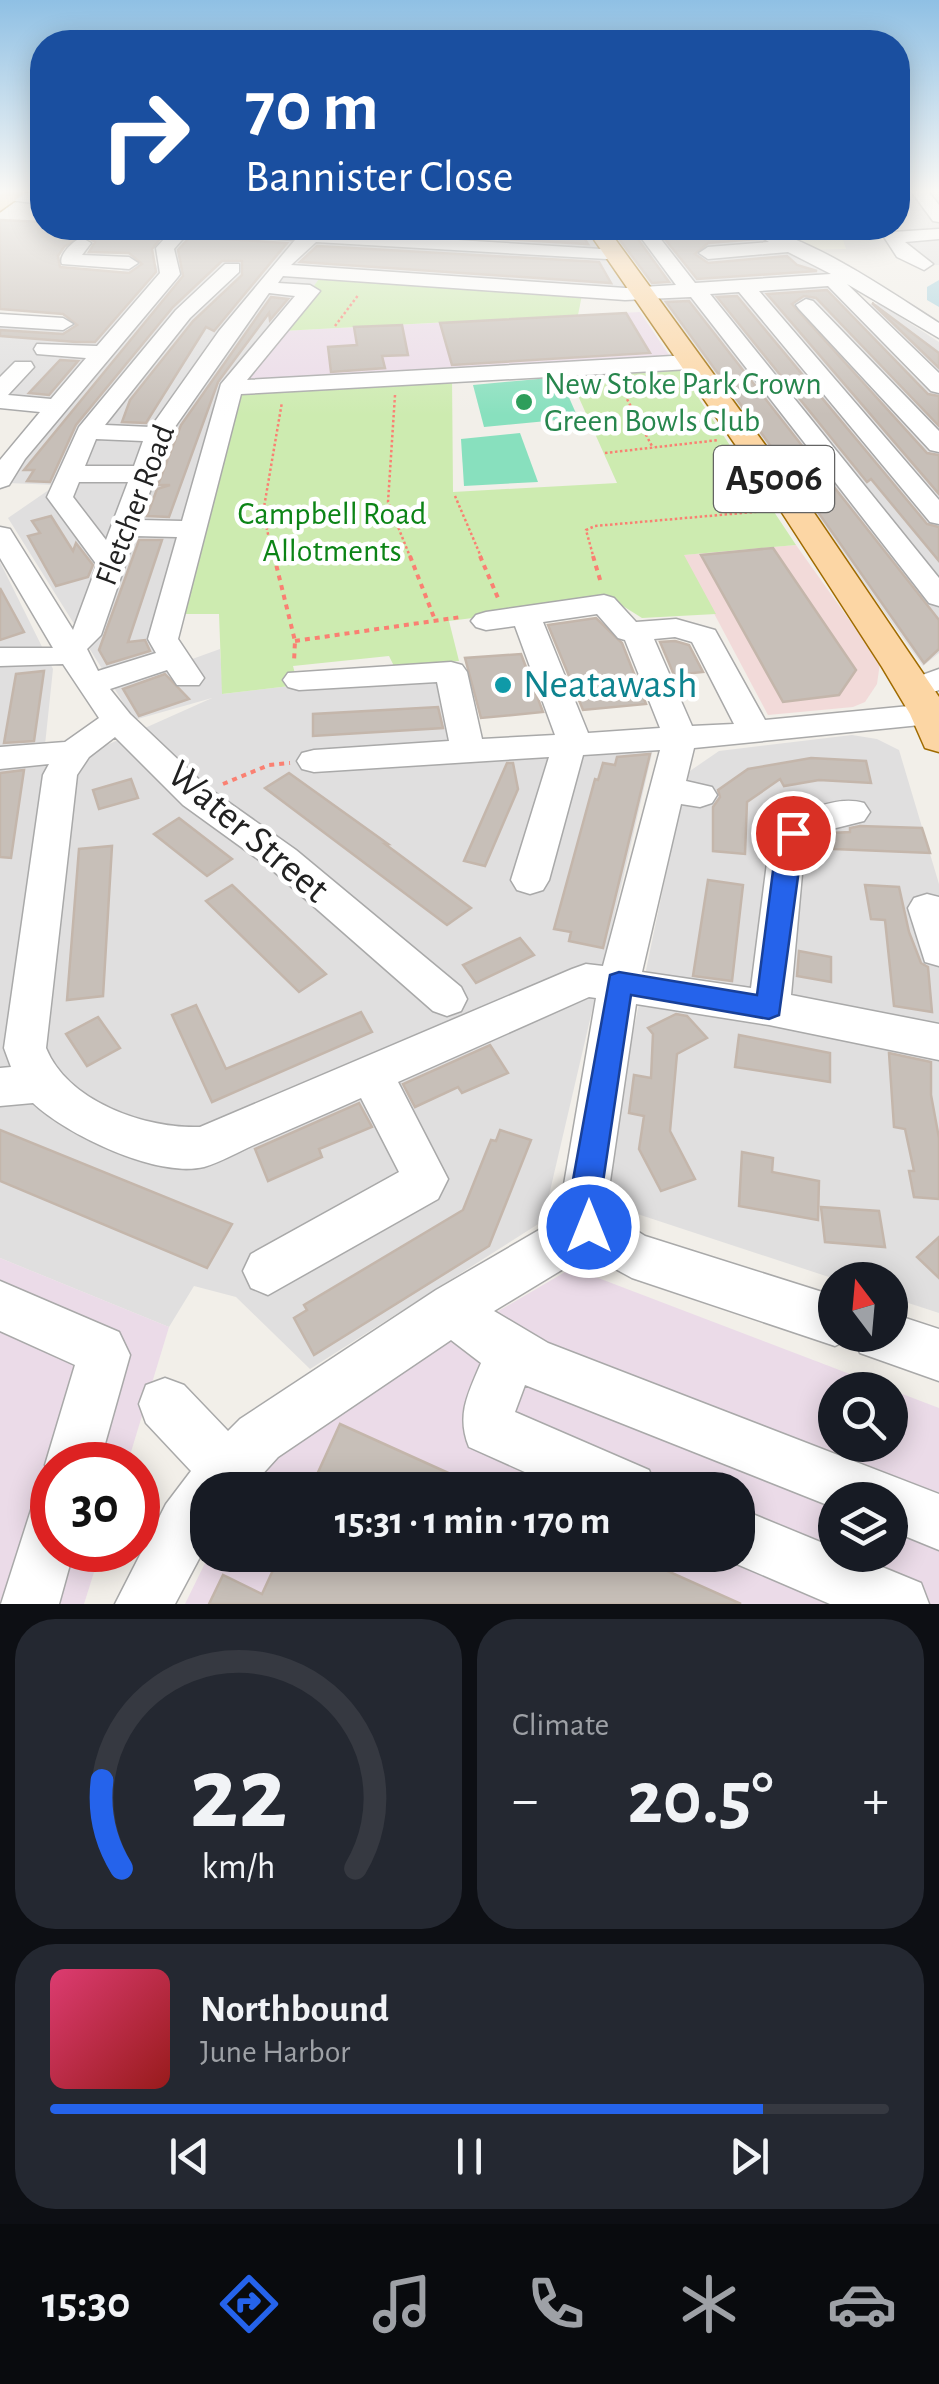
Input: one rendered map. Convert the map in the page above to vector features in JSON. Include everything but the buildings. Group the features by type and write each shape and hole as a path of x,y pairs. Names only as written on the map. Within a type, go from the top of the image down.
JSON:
{"main road":[{"name":"A5006","path":"624,266 930,705"}],"street":[{"path":"0,480 8,455 56,407 170,274 168,266"},
{"name":"Fletcher Road","path":"72,649 86,636 163,427 195,377 283,266"},
{"path":"297,266 310,291 232,386 163,639 181,667 93,687 60,744 21,1085 62,1100 105,1125 180,1150 202,1147 586,980 619,982 769,1008 939,1042"},
{"path":"331,266 372,277 644,294 741,288 836,274"},
{"path":"472,266 574,272"},
{"path":"571,266 585,292"},
{"path":"672,266 770,382 939,596"},
{"path":"719,266 762,308 939,516"},
{"path":"823,266 939,332"},
{"path":"111,565 60,497 87,432 183,314 232,268"},
{"path":"677,272 722,269 836,274"},
{"path":"836,274 854,302 939,386"},
{"path":"762,308 854,302"},
{"path":"806,305 939,446"},
{"path":"183,314 272,338"},
{"path":"0,320 63,324"},
{"path":"45,349 102,353"},
{"path":"137,368 232,386 688,359"},
{"path":"456,369 688,359"},
{"path":"0,390 22,368"},
{"path":"770,382 823,378"},
{"path":"0,401 56,407"},
{"path":"859,421 939,415"},
{"path":"87,432 222,421"},
{"path":"766,468 888,456"},
{"path":"71,474 210,466"},
{"path":"124,528 193,529"},
{"name":"Water Street","path":"0,535 9,564 72,649 118,721 196,796 283,859 446,999"},
{"path":"530,880 572,735 505,616 604,604 629,632 676,628 704,636 755,732"},
{"path":"636,632 680,772 619,982 584,1202 589,1227 632,1256 818,1316"},
{"path":"0,657 50,658 72,649"},
{"path":"297,671 450,672 468,752"},
{"path":"314,761 570,744 680,772 755,732 930,705"},
{"path":"60,764 83,741 118,721"},
{"path":"0,758 60,764"},
{"path":"769,1008 793,833 818,820 852,812"},
{"path":"926,908 939,950"},
{"path":"268,1271 422,1184 425,1178 418,1163 370,1074"},
{"path":"227,1472 259,1438 454,1308 589,1227"},
{"path":"0,1306 101,1350 104,1356 79,1442"},
{"path":"454,1308 475,1332 512,1355 593,1383 840,1482"},
{"path":"908,1345 939,1355"},
{"path":"512,1355 488,1410 488,1428 588,1472"},
{"path":"166,1404 207,1472"},
{"path":"908,1509 939,1522"},
{"path":"144,1604 190,1519"},
{"path":"755,1543 900,1604"},
{"path":"30,1604 39,1572"}],"path":[{"path":"335,326 372,277"},
{"path":"611,366 653,448"},
{"path":"402,378 392,402 388,502 434,620"},
{"path":"285,385 263,513 294,641 297,671"},
{"path":"605,453 744,437"},
{"path":"456,496 505,616"},
{"path":"594,526 795,508"},
{"path":"196,796 270,765 314,761"}],"shaded area":[{"path":"126,266 157,266 163,272 49,401 0,396 0,326 68,330"},
{"path":"164,266 821,266 841,277 820,279 848,305 880,304 939,342 939,653 923,666 651,289 622,291 326,270 282,331 168,636 184,662 220,649 223,694 298,685 445,680 464,757 655,741 543,1221 310,1369 236,1297 194,1286 169,1327 0,1258 0,562 53,669 43,764 89,753 212,698 134,720 8,518 56,485 8,483"},
{"path":"640,312 673,361 238,381 282,331"},
{"path":"796,545 880,663 877,684 865,702 853,707 768,715 683,555"},
{"path":"852,735 877,739 899,750 939,884 939,1313 908,1303 908,1262 818,1262 818,1273 598,1201 687,773 719,751"},
{"path":"0,1258 169,1327 134,1442 30,1442 30,1572 94,1572 84,1604 0,1604"},
{"path":"572,1268 845,1372 818,1372 818,1462 908,1462 908,1396 939,1408 939,1604 185,1604 201,1572 755,1572 755,1472 265,1472 279,1456 408,1364"}],"green space":[{"path":"321,276 582,295 578,315 282,331"},
{"name":"Campbell Road Allotments","path":"676,364 796,545 684,555 716,614 642,618 607,596 591,603 449,621 459,661 394,666 389,656 293,666 298,685 222,694 219,614 175,614 235,390 452,376 453,492 617,483 567,371"},
{"name":"New Stoke Park Crown Green Bowls Club","path":"560,377 578,418 484,427 473,385"},
{"name":"New Stoke Park Crown Green Bowls Club","path":"520,433 538,482 464,486 461,439"}],"waterway":[{"path":"939,287 939,300"}],"place":[{"name":"New Stoke Park Crown Green Bowls Club","path":"524,402"},
{"name":"Neatawash","path":"503,685"}],"route":[{"path":"589,1227 584,1202 619,982 769,1008 793,833"}]}
